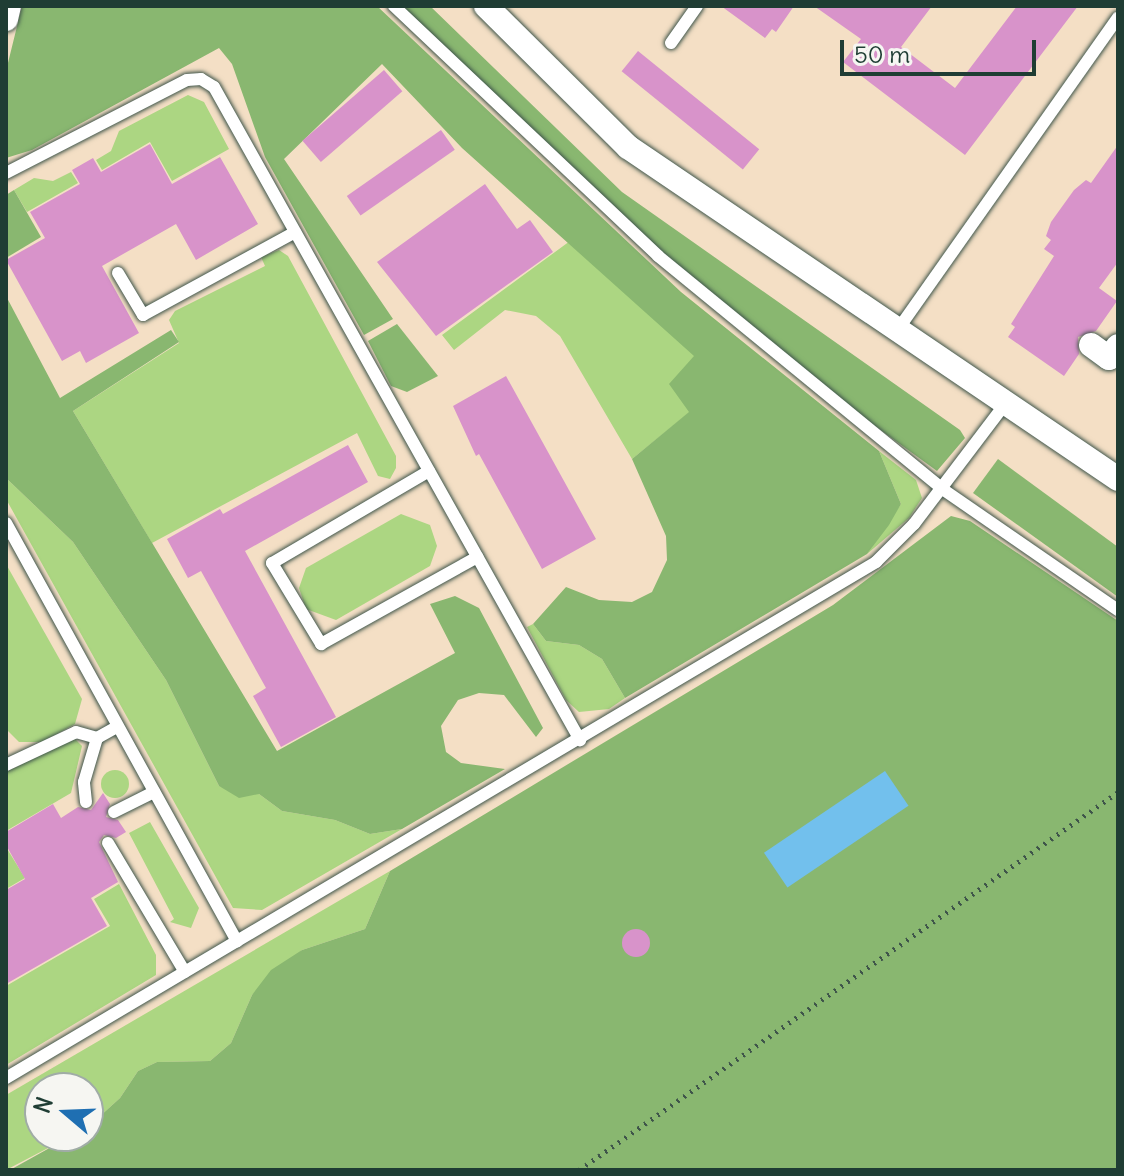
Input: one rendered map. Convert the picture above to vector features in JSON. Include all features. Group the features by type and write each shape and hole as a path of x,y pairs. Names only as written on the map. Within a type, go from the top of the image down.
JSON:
{"street":[{"path":"6,19 9,6"},
{"path":"486,6 628,147 1118,479"},
{"path":"1091,345 1109,358 1118,346"}],"lane":[{"path":"394,6 635,236 941,488 1118,610"},
{"path":"671,43 697,6"},
{"path":"899,328 1118,17"},
{"path":"6,173 187,80 201,79 214,87 580,740"},
{"path":"118,273 143,315 295,232"},
{"path":"6,1078 876,562 941,488 1006,403"},
{"path":"429,471 272,563 321,644 477,557"},
{"path":"6,523 237,941"},
{"path":"86,802 84,782 97,738 117,727"},
{"path":"6,765 76,732 97,738"},
{"path":"114,812 154,792"},
{"path":"108,843 185,972"}],"path":[{"path":"579,1170 1118,792"}],"green space":[{"path":"22,6 377,6 681,292 879,451 901,504 889,525 867,554 625,698 602,659 579,645 546,641 533,624 566,587 599,600 632,602 652,592 667,560 666,536 632,459 689,412 669,384 694,356 462,148 382,64 284,159 393,319 364,335 265,157 232,64 219,48 32,150 6,158 6,71"},
{"path":"401,6 430,6 622,192 960,430 965,438 937,471 849,407 660,252"},
{"path":"188,95 204,102 229,149 172,181 150,142 102,170 96,160 111,151 119,131"},
{"path":"71,172 78,183 27,212 14,190 34,178 53,181"},
{"path":"14,190 41,237 6,258 6,195"},
{"path":"570,241 695,356 690,412 632,459 560,336 536,316 505,310 454,350 442,335"},
{"path":"279,250 288,256 396,456 396,468 390,479 378,476 357,433 152,543 73,411 179,343 169,320 175,311 265,266 261,257"},
{"path":"6,296 60,398 171,330 179,342 73,411 277,751 455,653 430,604 455,596 479,608 543,728 536,737 504,695 479,693 458,700 441,726 446,752 461,763 505,769 402,829 370,834 335,820 282,811 259,794 239,798 219,786 166,680 73,542 6,478"},
{"path":"397,324 438,376 407,392 391,386 368,341"},
{"path":"879,451 916,480 922,498 909,518 867,554 901,504"},
{"path":"998,459 1118,547 1118,597 973,493"},
{"path":"6,478 73,542 166,680 219,786 259,794 282,811 335,820 370,834 402,829 262,910 233,908 6,499"},
{"path":"401,514 430,525 437,546 430,566 336,620 306,609 299,588 306,568"},
{"path":"951,516 970,521 1118,621 1118,1170 10,1170 42,1152 104,1152 104,1112 120,1098 138,1071 157,1062 210,1061 231,1043 252,995 271,970 302,950 365,929 390,871 833,605"},
{"path":"6,564 82,699 75,724 42,742 19,742 6,729"},
{"path":"533,624 546,641 579,645 602,659 625,698 609,709 579,712 566,700 527,627"},
{"path":"74,738 82,746 71,793 6,831 6,772"},
{"path":"115,770 125,774 129,784 125,794 115,798 105,794 101,784 105,774"},
{"path":"150,822 199,908 191,928 170,922 174,919 129,833"},
{"path":"6,847 25,878 6,889"},
{"path":"390,871 365,929 302,950 252,995 231,1043 210,1061 157,1062 138,1071 120,1098 104,1112 104,1072 45,1072"},
{"path":"119,884 156,955 156,975 6,1065 6,986 110,926 94,899"},
{"path":"24,1084 24,1152 40,1152 6,1170 6,1095"}],"water":[{"path":"885,771 908,806 787,887 764,853"}],"building":[{"path":"721,6 794,6 776,32 772,29 765,38"},
{"path":"814,6 932,6 901,47 955,88 1017,6 1078,6 965,155 843,62 861,39"},
{"path":"638,51 759,149 743,169 622,71"},
{"path":"384,70 402,91 321,162 302,141"},
{"path":"441,130 455,150 361,216 347,196"},
{"path":"150,144 172,184 220,157 258,224 196,260 176,224 102,266 139,333 86,363 80,351 62,361 6,260 45,238 30,212 80,184 72,170 93,158 101,172"},
{"path":"1118,145 1118,262 1099,288 1117,301 1096,331 1078,337 1079,354 1064,376 1008,337 1015,327 1011,324 1054,256 1044,249 1051,240 1046,236 1051,222 1074,190 1086,180 1091,183"},
{"path":"485,184 517,229 530,220 553,252 436,336 377,262"},
{"path":"506,376 596,539 542,569 479,454 476,456 453,406"},
{"path":"348,445 368,482 245,551 336,717 281,747 253,696 266,688 201,571 188,578 167,539 220,509 223,514"},
{"path":"103,793 110,804 106,817 118,820 126,832 116,838 104,835 99,842 118,882 91,898 107,926 6,984 6,890 25,879 6,845 6,832 53,804 61,818 78,807 91,810"},
{"path":"636,929 646,933 650,943 646,953 636,957 626,953 622,943 626,933"}]}
